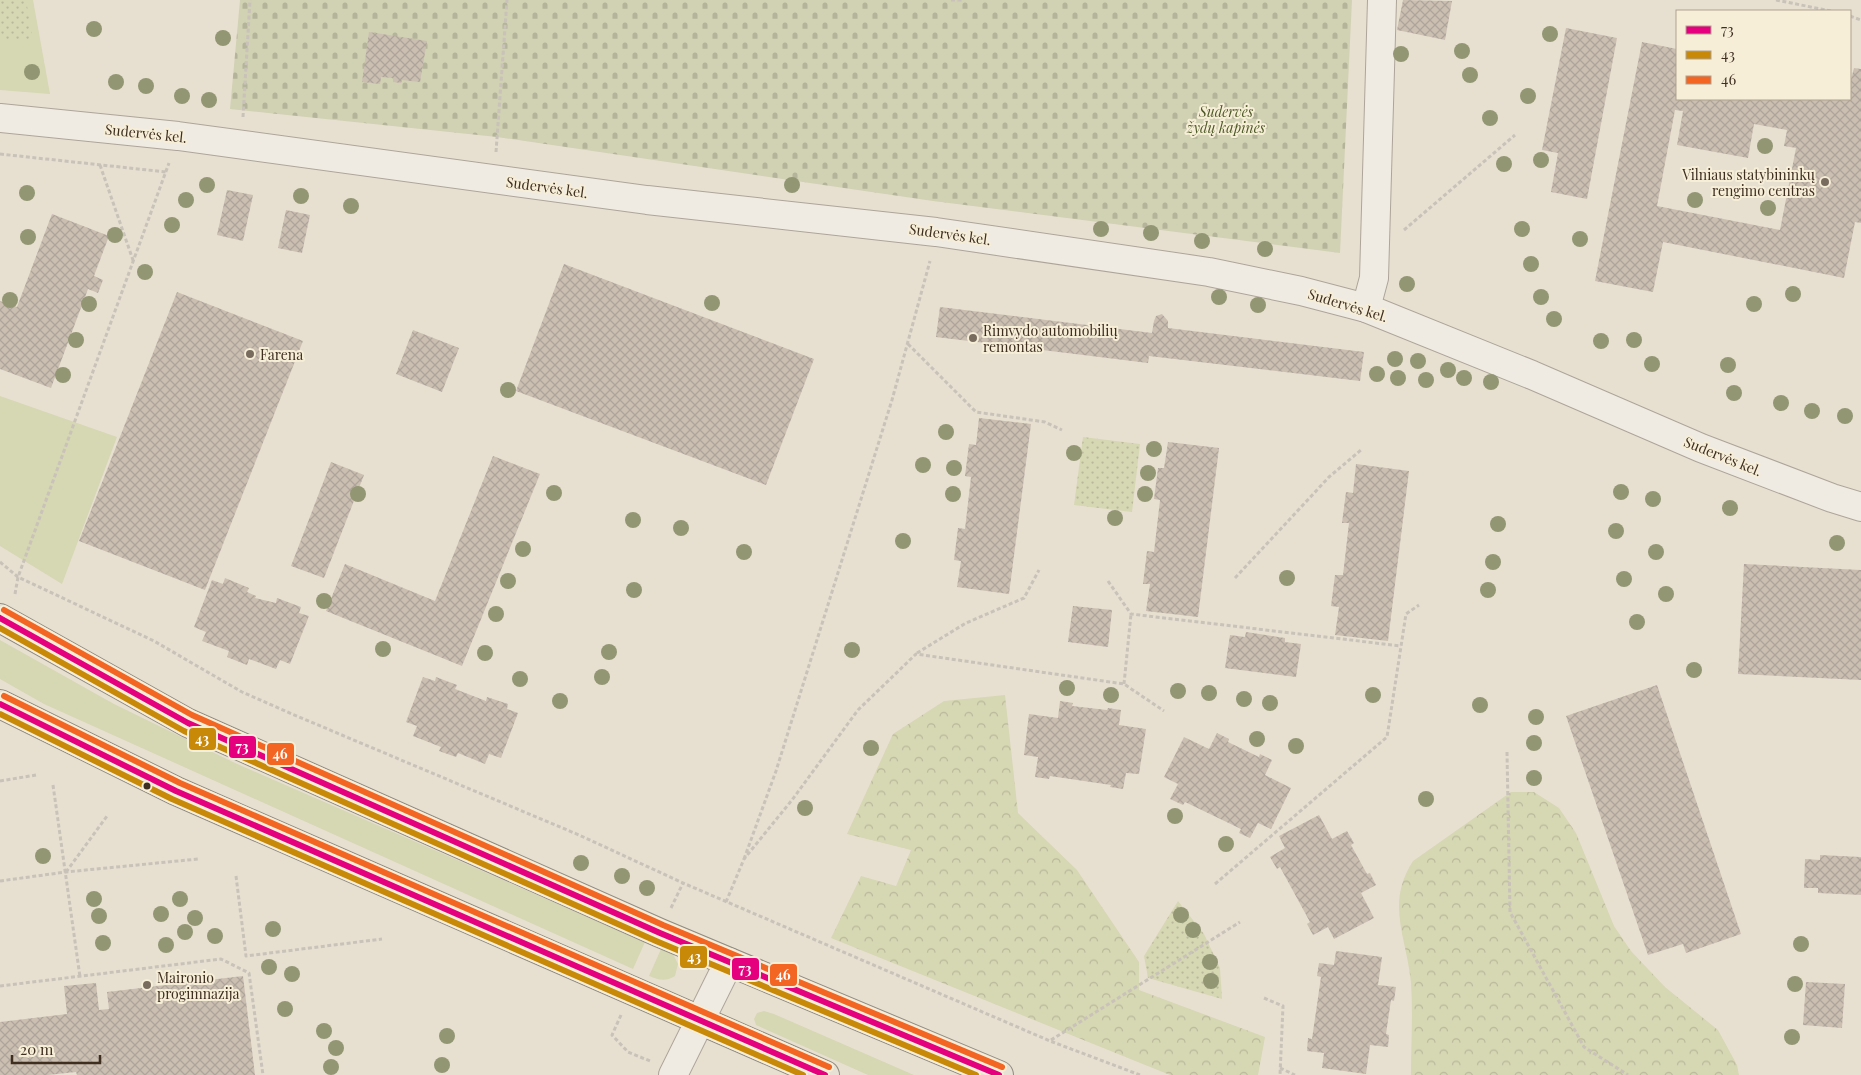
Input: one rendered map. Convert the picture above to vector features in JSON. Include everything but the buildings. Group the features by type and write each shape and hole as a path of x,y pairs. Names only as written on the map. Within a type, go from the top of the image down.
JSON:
{"main road":[{"path":"4,621 188,723 729,962 999,1075"},
{"path":"0,704 176,791 700,1022 825,1075"}],"street":[{"path":"1366,308 1374,278 1382,0"},
{"name":"Sudervės kel.","path":"0,118 178,136 648,200 936,232 1209,272 1301,291 1366,308 1532,375 1701,448 1832,498 1861,507"},
{"path":"673,1075 729,962"}],"path":[{"path":"240,145 250,0"},
{"path":"494,180 507,0"},
{"path":"951,0 962,0"},
{"path":"1776,0 1826,10"},
{"path":"1375,255 1515,135"},
{"path":"4,621 18,577 134,264 178,136"},
{"path":"0,154 166,172"},
{"path":"100,165 134,264"},
{"path":"726,902 776,771 886,419 908,344 936,232"},
{"path":"908,344 976,412 1045,422 1062,430"},
{"path":"1235,578 1328,477 1362,450"},
{"path":"0,562 18,577 154,642 242,692 580,835 726,902 1050,1041 1140,1075"},
{"path":"744,859 792,800 858,710 916,654 966,623 1024,598 1039,570"},
{"path":"1108,580 1131,614 1124,684"},
{"path":"1215,884 1387,737 1406,614 1419,605"},
{"path":"1131,614 1401,646"},
{"path":"916,654 1124,684 1164,711"},
{"path":"1507,752 1510,912 1584,1047 1628,1075"},
{"path":"0,781 36,775"},
{"path":"53,785 80,977"},
{"path":"66,872 107,816"},
{"path":"0,881 66,872 198,859"},
{"path":"236,876 246,956 382,939"},
{"path":"1050,1041 1240,922"},
{"path":"0,986 221,959 249,973 263,1075"},
{"path":"1264,998 1283,1006 1280,1075"},
{"path":"612,1035 628,1052"},
{"path":"1280,1068 1295,1075"}],"green space":[{"path":"0,0 33,0 50,94 0,90"},
{"path":"0,0 26,0 33,40 0,39"},
{"name":"Sudervės žydų kapinės","path":"240,0 1352,0 1340,253 933,201 497,137 230,109"},
{"path":"0,396 117,437 62,584 0,546"},
{"path":"1083,437 1140,444 1132,512 1074,505"},
{"path":"0,640 114,704 235,763 645,942 633,969 44,704 0,679"},
{"path":"1005,695 1018,813 1077,870 1139,962 1139,990 1265,1037 1258,1075 1170,1075 831,938 861,876 896,886 911,850 847,834 893,734 944,701"},
{"path":"1511,792 1534,792 1559,808 1576,833 1614,926 1631,951 1665,987 1718,1030 1737,1065 1739,1075 1411,1075 1411,983 1399,907 1400,892 1405,877 1413,861"},
{"path":"1178,901 1204,934 1220,968 1222,999 1148,978 1144,956"},
{"path":"661,949 673,954 678,964 675,976 665,980 649,976"},
{"path":"764,1011 914,1075 868,1075 756,1025 754,1019 757,1013"}],"transit line":[{"name":"46","path":"4,610 192,715 663,925 1002,1067"},
{"name":"73","path":"0,618 188,723 660,933 999,1075"},
{"name":"43","path":"0,628 184,731 656,941 976,1075"},
{"name":"46","path":"4,696 180,783 829,1067"},
{"name":"73","path":"0,704 176,791 825,1075"},
{"name":"43","path":"0,714 172,799 803,1075"}],"place":[{"name":"Vilniaus statybininkų rengimo centras","path":"1825,182"},
{"name":"Rimvydo automobilių remontas","path":"973,338"},
{"name":"Farena","path":"250,354"},
{"name":"Maironio progimnazija","path":"147,985"}]}
